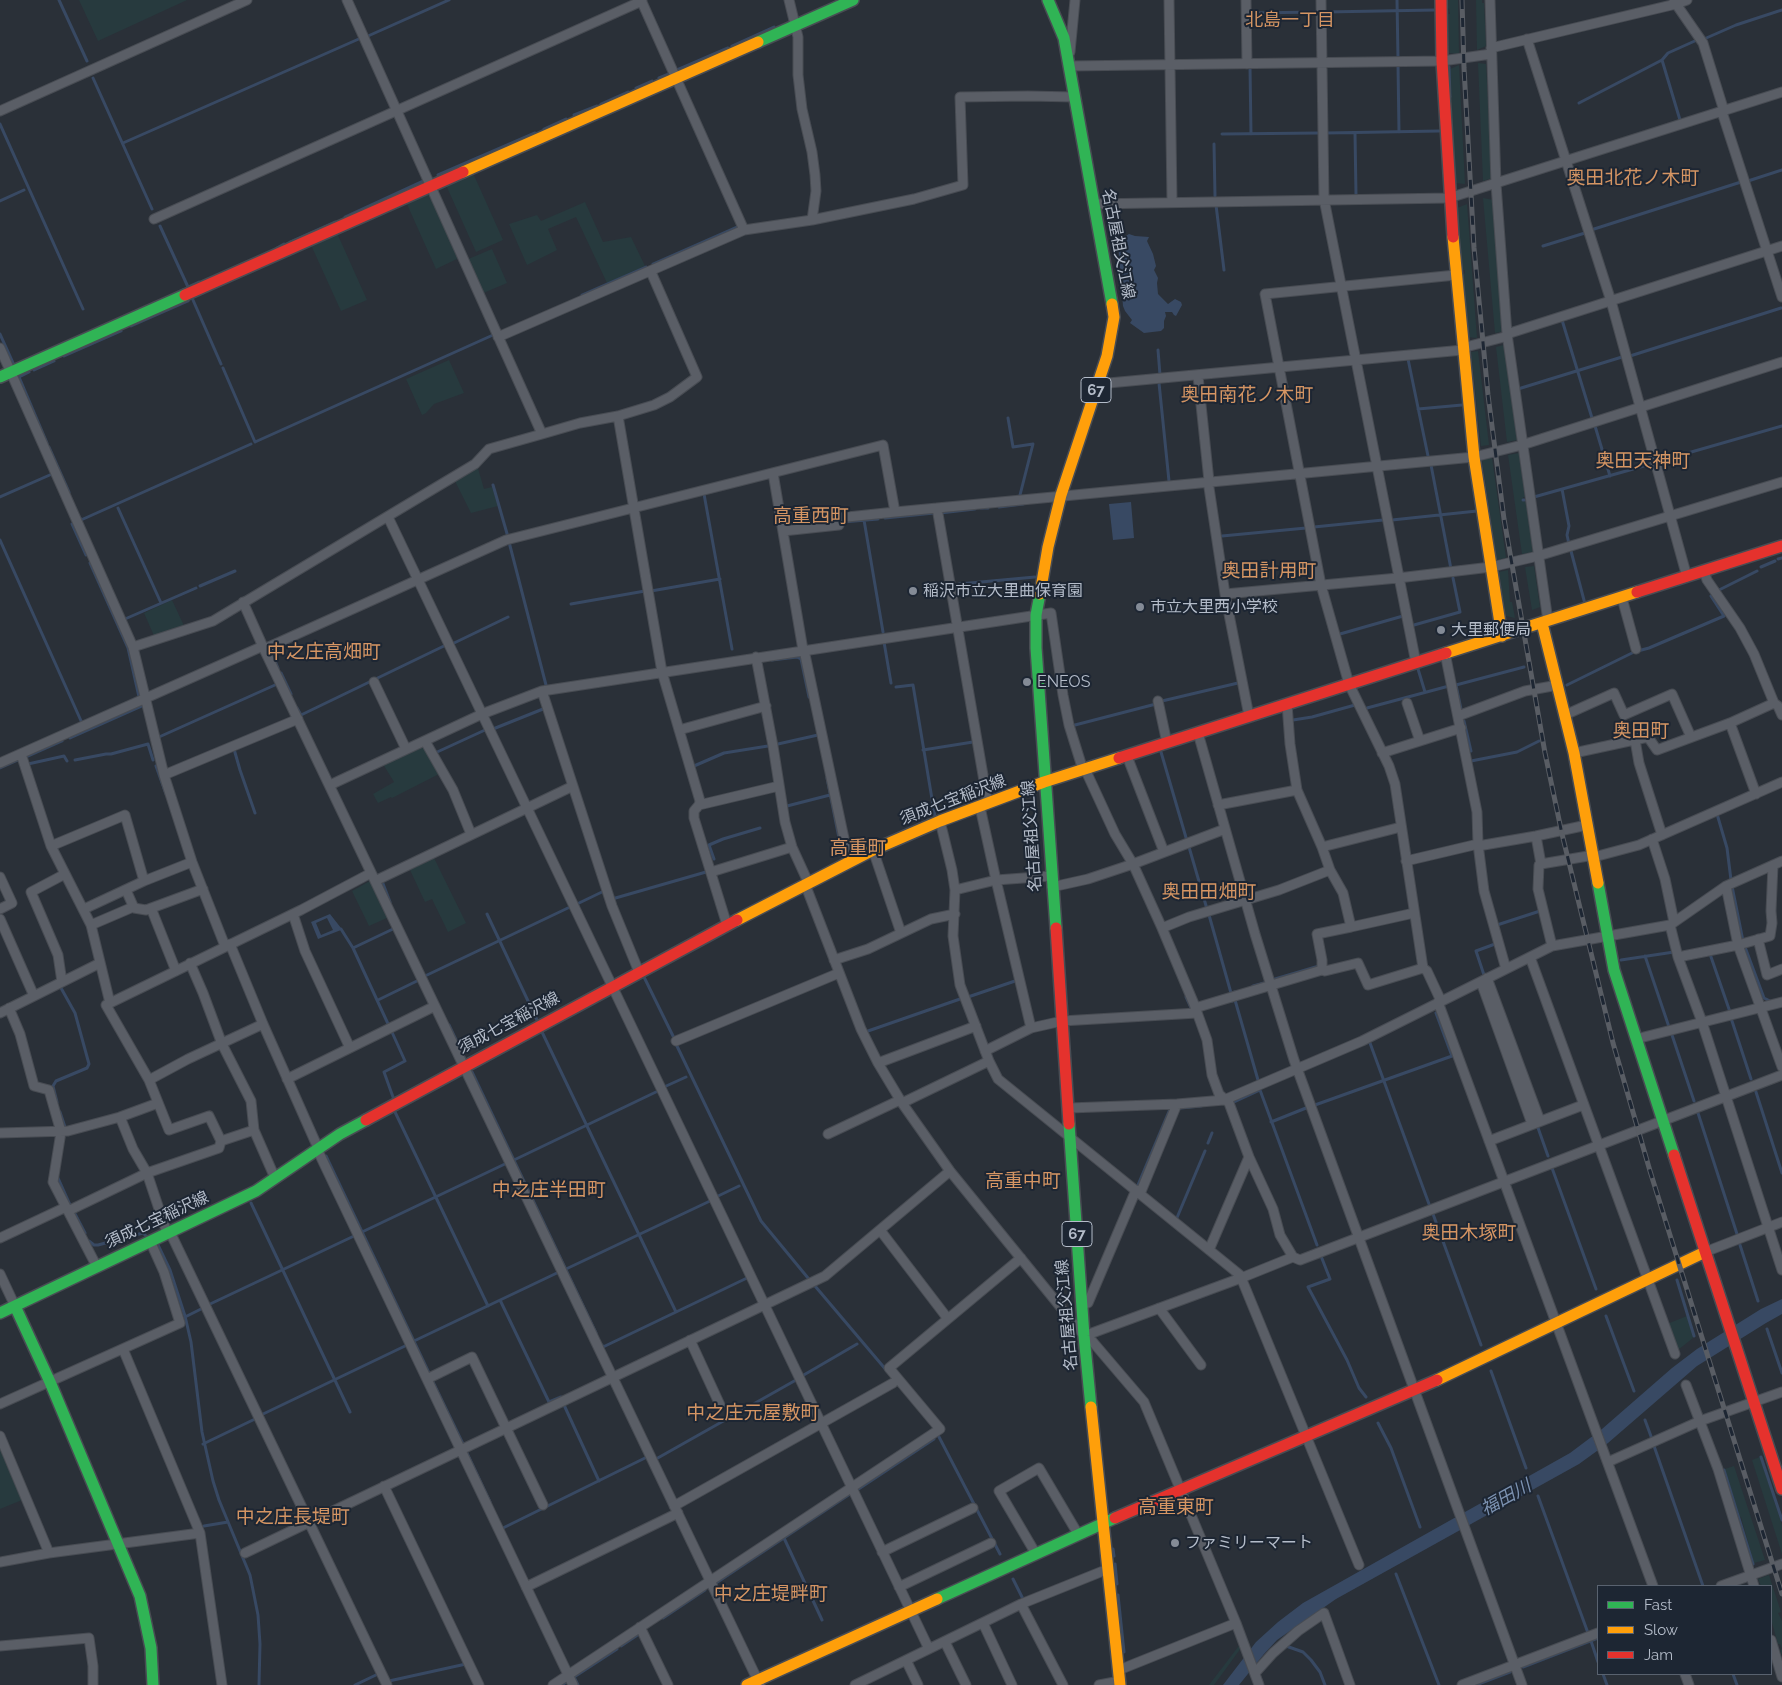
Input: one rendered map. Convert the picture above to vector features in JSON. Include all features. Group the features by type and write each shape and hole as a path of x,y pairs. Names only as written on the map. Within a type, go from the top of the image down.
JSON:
{"street":[{"path":"0,111 247,0"},
{"path":"347,0 542,434"},
{"path":"789,0 798,36 798,75 802,109 812,152 816,183 812,220"},
{"path":"5,375 854,0"},
{"name":"名古屋祖父江線","path":"1048,0 1064,38 1093,204 1108,274 1114,317 1107,356 1061,495 1048,547 1036,615 1036,648 1084,1336 1120,1679"},
{"path":"1076,0 1069,65 1442,62 1686,0"},
{"path":"1169,0 1172,201"},
{"path":"1246,0 1247,64"},
{"path":"1320,0 1324,199 1416,663"},
{"path":"1441,0 1442,62 1449,198 1462,349 1474,457 1502,636"},
{"path":"1490,0 1496,184 1508,335 1545,622 1574,753 1614,970 1782,1489"},
{"path":"154,219 642,1 744,230"},
{"path":"1675,2 1703,43 1782,297"},
{"path":"1527,40 1611,301 1687,577"},
{"path":"1093,204 1172,201 1449,198 1782,92"},
{"path":"498,338 744,230 812,220 914,199 963,185 960,98 1075,97"},
{"path":"1098,384 1198,376 1462,349 1782,246"},
{"path":"133,647 213,621 474,464 489,449 580,423 618,416 670,397 697,377 651,272"},
{"path":"1456,275 1264,294 1321,585 1349,684 1395,784 1423,968 1427,971 1439,1002 1653,1585"},
{"path":"0,348 5,375 133,647 164,775 203,890 318,1149 573,1685"},
{"path":"782,531 838,524 838,518 1061,495 1474,457 1522,445 1782,362"},
{"path":"1198,376 1209,481 1225,594 1249,716"},
{"path":"618,416 662,672 700,801 694,811 694,818 727,925"},
{"path":"0,763 506,540 883,445 895,512"},
{"path":"773,473 803,650 849,862"},
{"path":"1225,594 1398,578 1491,567 1538,556 1672,517 1782,482"},
{"path":"936,508 957,627 996,880 1031,1028"},
{"path":"388,517 929,1649"},
{"name":"須成七宝稲沢線","path":"0,1313 237,1201 340,1134 613,986 806,883 873,850 940,821 1044,782 1782,546"},
{"path":"1574,753 1648,736 1657,750 1779,707 1740,628 1707,580 1704,571"},
{"path":"1622,598 1636,649"},
{"path":"243,602 676,1509 755,1683 1078,1534 1414,1391 1705,1252 1782,1222"},
{"path":"330,785 482,714 542,691 1051,613 1063,695 1084,770 1115,834 1133,864 1162,928 1206,1040 1212,1075 1219,1094 1229,1103 1249,1157 1273,1209 1280,1234 1293,1257 1300,1260 1782,1075"},
{"path":"1445,654 1477,812 1478,845 1484,891 1506,969"},
{"path":"756,657 766,706 784,822 861,1029 878,1063 901,1101 950,1171 1084,1336 1092,1341 1144,1402 1236,1624 1259,1685"},
{"path":"374,682 406,749"},
{"path":"1458,716 1525,691 1558,685"},
{"path":"542,691 612,906 639,972"},
{"path":"1565,715 1614,693 1624,715 1672,694 1691,737"},
{"path":"1158,701 1167,743"},
{"path":"1407,702 1420,741"},
{"path":"1287,704 1290,744 1297,790 1330,870 1343,893 1352,927"},
{"path":"679,730 766,706"},
{"path":"164,775 298,719"},
{"path":"1730,723 1756,794"},
{"path":"1382,754 1461,728"},
{"path":"1198,733 1271,986 1298,1069 1522,1685"},
{"path":"425,740 453,790 471,834"},
{"path":"1635,740 1639,763 1662,835"},
{"path":"21,754 51,846 91,925 110,1003"},
{"path":"1127,756 1164,852"},
{"path":"1541,864 1594,856 1639,845 1782,782"},
{"path":"0,1238 146,1174 219,1148 221,1141 209,1116 169,1130 150,1080 106,1005 293,914 573,786"},
{"path":"699,805 779,786"},
{"path":"1218,805 1297,790"},
{"path":"51,846 125,815 144,881"},
{"path":"940,821 955,890 953,936 960,986 989,1061 998,1079 1240,1275 1359,1565"},
{"path":"1406,860 1478,845 1536,836 1588,824"},
{"path":"1322,847 1401,827"},
{"path":"955,890 996,880 1052,881 1088,879 1225,829"},
{"path":"1536,836 1541,864 1539,865 1538,889 1552,946"},
{"path":"1652,839 1665,879 1678,956 1702,1022 1782,1270"},
{"path":"710,872 792,847"},
{"path":"873,850 902,933"},
{"path":"84,909 144,881 192,862"},
{"path":"1069,1108 1177,1104 1224,1100 1362,1041 1552,946 1672,924 1726,886 1782,862"},
{"path":"1678,956 1738,945 1770,936 1773,865"},
{"path":"1162,928 1189,917 1246,901 1330,870"},
{"path":"62,982 58,955 31,892 65,874"},
{"path":"0,876 12,903 0,909"},
{"path":"1726,886 1738,945 1762,1007 1782,1067"},
{"path":"126,890 133,906 138,910 151,908 203,890"},
{"path":"91,925 133,906"},
{"path":"151,908 176,970"},
{"path":"1322,970 1317,934 1414,913"},
{"path":"293,914 305,951 350,1048"},
{"path":"834,960 868,949 930,918 955,914"},
{"path":"0,919 34,996"},
{"path":"1758,939 1766,975 1782,969"},
{"path":"1530,957 1675,1354"},
{"path":"0,1013 100,963"},
{"path":"986,1051 1031,1028 1062,1021 1196,1011 1322,970 1325,971 1358,963 1368,985 1423,968"},
{"path":"190,964 222,1044 251,1101 254,1130 275,1178"},
{"path":"676,1041 839,973"},
{"path":"1484,980 1536,1123"},
{"path":"1636,1039 1782,1002"},
{"path":"287,1079 436,1006"},
{"path":"10,1008 20,1034 34,1086 50,1090 61,1132 53,1182 97,1266"},
{"path":"150,1080 188,1059 263,1024"},
{"path":"878,1063 976,1026"},
{"path":"828,1134 989,1061"},
{"path":"0,1133 61,1132 120,1118 158,1103"},
{"path":"1082,1304 1088,1303 1177,1104"},
{"path":"1489,1141 1583,1105"},
{"path":"120,1118 146,1174 168,1232 310,1522 387,1685"},
{"path":"221,1141 254,1130"},
{"path":"1209,1250 1249,1157"},
{"path":"245,1553 825,1276 950,1171"},
{"path":"880,1230 948,1319"},
{"path":"0,1404 180,1323 164,1272 150,1241"},
{"path":"1084,1336 1242,1278 1293,1257"},
{"path":"554,1685 940,1429 889,1368 1021,1258"},
{"path":"0,1274 50,1382 140,1596 151,1648 154,1685"},
{"path":"1160,1308 1201,1365"},
{"path":"690,1340 720,1405"},
{"path":"123,1349 200,1533 222,1685"},
{"path":"427,1379 472,1357 543,1505"},
{"path":"526,1587 676,1509 893,1383"},
{"path":"1686,1385 1718,1469 1754,1585"},
{"path":"1608,1462 1700,1421 1782,1392"},
{"path":"0,1436 49,1553"},
{"path":"1036,1554 999,1491 1040,1468 1078,1534"},
{"path":"384,1486 479,1685"},
{"path":"882,1552 973,1508"},
{"path":"0,1562 49,1553 200,1533"},
{"path":"899,1587 992,1543"},
{"path":"1724,1585 1782,1564"},
{"path":"855,1685 869,1682 906,1660 1022,1604 1108,1569"},
{"path":"1022,1604 1063,1685"},
{"path":"1254,1672 1298,1631 1324,1614 1350,1685"},
{"path":"983,1623 1012,1685"},
{"path":"1099,1685 1120,1679 1236,1624"},
{"path":"640,1627 668,1685"},
{"path":"1462,1685 1597,1633"},
{"path":"0,1652 0,1646 90,1638 93,1685"},
{"path":"945,1642 966,1685"},
{"path":"1772,1643 1782,1677"},
{"path":"906,1660 918,1685"}],"green space":[{"path":"79,0 187,0 98,41"},
{"path":"1448,0 1458,0 1459,54 1449,53 1448,14 1450,14"},
{"path":"1476,0 1482,0 1482,3 1484,3 1486,46 1477,50"},
{"path":"1478,63 1486,64 1492,178 1483,181"},
{"path":"1459,65 1465,184 1455,183 1450,69"},
{"path":"473,173 503,240 476,252 446,185"},
{"path":"427,193 432,199 459,258 436,269 406,202"},
{"path":"1483,198 1494,200 1505,331 1495,333"},
{"path":"585,202 603,242 631,237 645,266 607,283 576,217 548,229 557,250 527,265 509,224 537,215 541,221"},
{"path":"1467,204 1477,338 1468,337 1462,275 1465,273 1465,270 1462,270 1457,208"},
{"path":"337,233 367,300 341,311 311,245"},
{"path":"492,249 507,283 481,294 466,260"},
{"path":"1504,345 1517,440 1507,442 1496,347"},
{"path":"1478,351 1489,445 1481,446 1471,352"},
{"path":"449,360 464,393 434,404 422,415 406,379"},
{"path":"1519,453 1525,497 1523,497 1524,502 1526,502 1533,552 1522,554 1508,455"},
{"path":"1492,458 1506,558 1497,560 1482,460"},
{"path":"477,465 484,489 492,487 498,506 471,513 454,479"},
{"path":"1534,566 1540,607 1532,610 1525,567"},
{"path":"1508,570 1510,602 1512,602 1515,618 1506,616 1499,572"},
{"path":"172,600 185,628 155,638 144,613"},
{"path":"425,745 441,773 392,798 378,803 373,794 394,782 383,764"},
{"path":"434,858 466,923 448,932 432,899 425,902 410,870"},
{"path":"370,881 389,917 369,926 352,891"},
{"path":"1687,1316 1693,1338 1678,1350 1667,1324"},
{"path":"0,1449 22,1500 0,1509"},
{"path":"1760,1457 1782,1525 1782,1554 1752,1460"},
{"path":"1734,1466 1765,1560 1754,1563 1725,1469"},
{"path":"1769,1575 1781,1612 1778,1613 1782,1621 1782,1649 1780,1644 1778,1644 1772,1623 1772,1585 1761,1585 1758,1579"},
{"path":"1242,1644 1214,1685 1209,1685 1238,1647"}],"water":[{"path":"1129,234 1149,237 1147,241 1156,266 1154,270 1158,278 1158,294 1168,304 1175,299 1181,302 1182,305 1176,316 1172,312 1165,312 1164,328 1161,331 1144,333 1130,323 1132,320 1123,306 1118,244 1121,239"},
{"path":"1131,502 1134,538 1113,540 1109,504"},
{"path":"330,914 341,930 318,939 311,922","holes":["327,918 333,930 321,935 316,923"]},
{"name":"福田川","path":"1782,1299 1782,1314 1697,1366 1608,1443 1579,1464 1336,1599 1277,1640 1239,1685 1223,1685 1256,1642 1303,1603 1570,1453 1602,1429 1672,1368 1697,1349 1761,1309"}],"waterway":[{"path":"59,0 87,61"},
{"path":"368,36 449,0"},
{"path":"1397,0 1398,58"},
{"path":"1325,12 1435,10"},
{"path":"1704,39 1736,25 1782,10"},
{"path":"1250,13 1318,12"},
{"path":"732,46 774,27"},
{"path":"123,143 361,38"},
{"path":"1579,103 1662,60 1668,53 1697,40"},
{"path":"677,70 728,48"},
{"path":"1662,60 1680,120"},
{"path":"1398,65 1399,132"},
{"path":"1250,67 1251,134"},
{"path":"1449,67 1450,97"},
{"path":"659,78 669,74"},
{"path":"93,78 152,209"},
{"path":"636,88 652,81"},
{"path":"601,104 628,92"},
{"path":"574,115 597,106"},
{"path":"544,129 566,119"},
{"path":"0,124 83,309"},
{"path":"1326,133 1439,131"},
{"path":"438,175 535,133"},
{"path":"1222,134 1319,133"},
{"path":"1355,133 1356,195"},
{"path":"1214,144 1215,196"},
{"path":"1748,181 1782,170"},
{"path":"345,217 423,181"},
{"path":"1591,230 1741,182"},
{"path":"0,201 24,190"},
{"path":"1216,205 1224,270"},
{"path":"290,242 335,222"},
{"path":"160,226 188,287 199,282"},
{"path":"653,264 737,227"},
{"path":"1543,246 1585,233"},
{"path":"277,248 284,244"},
{"path":"582,295 646,267"},
{"path":"193,300 221,364"},
{"path":"131,326 188,301"},
{"path":"1630,356 1781,308"},
{"path":"1562,320 1592,418"},
{"path":"64,356 121,331"},
{"path":"0,334 14,365"},
{"path":"223,368 255,442 493,335"},
{"path":"1158,350 1160,375"},
{"path":"1518,389 1622,357"},
{"path":"1408,359 1428,456"},
{"path":"34,370 54,361"},
{"path":"29,372 19,377 47,443"},
{"path":"1159,383 1169,481"},
{"path":"1418,409 1462,405"},
{"path":"1008,418 1013,447 1033,444 1020,495"},
{"path":"1595,426 1610,476"},
{"path":"1660,461 1782,426"},
{"path":"80,518 81,520 251,444"},
{"path":"49,447 69,492"},
{"path":"1534,497 1651,464"},
{"path":"1431,465 1451,569"},
{"path":"0,497 52,474"},
{"path":"493,485 508,537"},
{"path":"1562,489 1569,526 1567,535 1569,544"},
{"path":"704,494 732,649"},
{"path":"999,507 1023,504"},
{"path":"118,508 161,603"},
{"path":"981,508 988,508"},
{"path":"940,513 975,509"},
{"path":"1392,520 1477,511"},
{"path":"885,518 934,513"},
{"path":"843,522 878,519"},
{"path":"864,520 883,632"},
{"path":"1314,527 1383,520"},
{"path":"72,524 86,555"},
{"path":"1222,536 1306,528"},
{"path":"0,540 82,723"},
{"path":"509,542 546,685"},
{"path":"1571,551 1585,604"},
{"path":"1778,559 1782,558"},
{"path":"1761,567 1775,561"},
{"path":"90,563 128,648 139,697"},
{"path":"200,586 235,571"},
{"path":"1719,590 1757,571"},
{"path":"959,584 1035,577"},
{"path":"1414,625 1460,612 1453,578"},
{"path":"651,591 720,579"},
{"path":"125,619 196,588"},
{"path":"571,604 645,591"},
{"path":"1567,685 1634,652 1649,648 1724,616 1711,596"},
{"path":"1340,634 1403,616"},
{"path":"452,644 508,617"},
{"path":"884,642 891,683"},
{"path":"297,708 301,715 446,645"},
{"path":"772,660 797,657 801,659 809,697"},
{"path":"275,661 278,668"},
{"path":"1461,709 1456,685 1524,667"},
{"path":"1418,669 1425,692"},
{"path":"281,673 291,694"},
{"path":"1162,701 1238,683"},
{"path":"159,737 275,685"},
{"path":"896,687 913,685 935,817"},
{"path":"1367,708 1449,686"},
{"path":"1075,725 1156,704"},
{"path":"1293,720 1312,717 1355,705"},
{"path":"70,738 142,706"},
{"path":"493,729 543,709"},
{"path":"1464,721 1471,751"},
{"path":"435,753 485,730"},
{"path":"778,744 818,735"},
{"path":"26,757 62,741"},
{"path":"1471,761 1517,752 1539,741"},
{"path":"923,750 973,742"},
{"path":"75,760 111,754 148,744 153,760"},
{"path":"694,766 724,753 768,746"},
{"path":"233,750 255,813"},
{"path":"1161,752 1187,841"},
{"path":"28,764 64,756 67,761"},
{"path":"0,768 18,760"},
{"path":"156,766 166,794"},
{"path":"827,778 843,858"},
{"path":"787,806 830,795"},
{"path":"1717,814 1727,848 1731,880"},
{"path":"714,859 709,845 760,828"},
{"path":"1189,847 1207,909"},
{"path":"612,899 706,872"},
{"path":"382,881 390,902"},
{"path":"1732,886 1743,941"},
{"path":"578,906 577,904 604,891"},
{"path":"425,976 570,907"},
{"path":"1497,925 1540,911"},
{"path":"487,914 537,1020"},
{"path":"1209,915 1231,993 1235,992"},
{"path":"341,929 353,948 389,1026"},
{"path":"353,948 393,929"},
{"path":"1484,975 1476,951 1495,944 1496,941"},
{"path":"1745,947 1764,998 1770,1001"},
{"path":"1621,960 1674,952"},
{"path":"1710,954 1730,1012"},
{"path":"1645,956 1669,1027"},
{"path":"1275,979 1319,966"},
{"path":"644,977 674,1038"},
{"path":"378,1000 419,980"},
{"path":"968,997 1015,981"},
{"path":"1253,986 1264,983"},
{"path":"57,1102 53,1086 56,1081 87,1068 89,1064 75,1013 61,988"},
{"path":"1186,997 1191,1008"},
{"path":"868,1031 960,999"},
{"path":"1232,1001 1235,1000 1258,1080"},
{"path":"1315,1105 1452,1056 1436,1013"},
{"path":"1731,1018 1751,1079"},
{"path":"449,1025 465,1059"},
{"path":"391,1030 405,1061 384,1072 393,1097"},
{"path":"542,1032 676,1312"},
{"path":"1671,1032 1694,1101"},
{"path":"1370,1043 1429,1204"},
{"path":"676,1044 761,1221 808,1278"},
{"path":"472,1072 596,1333"},
{"path":"664,1087 686,1077"},
{"path":"1234,1102 1260,1090 1317,1245"},
{"path":"514,1160 658,1091"},
{"path":"1756,1092 1782,1173"},
{"path":"1181,1108 1201,1106"},
{"path":"1271,1122 1306,1108"},
{"path":"1138,1185 1170,1109"},
{"path":"60,1112 65,1127"},
{"path":"395,1112 488,1306"},
{"path":"1698,1113 1737,1234"},
{"path":"1537,1125 1548,1156"},
{"path":"1208,1143 1212,1133"},
{"path":"1176,1220 1205,1151"},
{"path":"326,1156 429,1373"},
{"path":"362,1232 507,1163"},
{"path":"1552,1168 1596,1289"},
{"path":"58,1178 71,1207"},
{"path":"716,1197 739,1186"},
{"path":"566,1269 710,1201"},
{"path":"251,1203 350,1412"},
{"path":"74,1212 85,1233"},
{"path":"1433,1214 1481,1345"},
{"path":"89,1241 94,1245 98,1245 143,1233 146,1236"},
{"path":"208,1305 354,1236"},
{"path":"158,1245 170,1270 185,1316 191,1342 202,1432 213,1481 250,1575 258,1615 260,1644 259,1685"},
{"path":"1740,1245 1758,1301"},
{"path":"1321,1256 1330,1279 1308,1287 1347,1360 1359,1388 1366,1397"},
{"path":"414,1341 559,1272"},
{"path":"602,1345 603,1347 747,1278"},
{"path":"1677,1280 1694,1336"},
{"path":"815,1286 887,1371"},
{"path":"500,1300 549,1402 561,1397"},
{"path":"187,1316 203,1308"},
{"path":"1606,1316 1634,1391"},
{"path":"1767,1329 1782,1373"},
{"path":"802,1376 857,1344"},
{"path":"261,1415 405,1346"},
{"name":"福田川","path":"1491,1371 1526,1468"},
{"path":"432,1380 463,1444"},
{"path":"656,1459 796,1380"},
{"path":"564,1405 599,1481"},
{"path":"203,1444 255,1419"},
{"path":"1645,1420 1652,1439"},
{"path":"1378,1423 1391,1448 1420,1527"},
{"path":"938,1435 1000,1554"},
{"path":"857,1490 934,1439"},
{"path":"1654,1446 1703,1585"},
{"path":"466,1451 490,1502"},
{"path":"503,1528 647,1457"},
{"path":"1761,1457 1782,1520"},
{"path":"1724,1470 1753,1564"},
{"path":"716,1583 850,1494"},
{"name":"福田川","path":"1538,1496 1588,1633"},
{"path":"204,1526 228,1522"},
{"path":"784,1538 822,1620"},
{"path":"1113,1549 1114,1556"},
{"path":"1115,1564 1117,1584"},
{"path":"1396,1574 1439,1685"},
{"path":"1013,1579 1023,1599"},
{"path":"663,1618 705,1590"},
{"path":"1118,1595 1124,1652"},
{"path":"621,1646 639,1634"},
{"path":"1523,1667 1597,1638"},
{"path":"1591,1641 1597,1659"},
{"path":"1286,1646 1303,1652 1320,1672 1325,1685"},
{"path":"574,1677 617,1649"},
{"path":"389,1681 466,1664"},
{"path":"1476,1685 1510,1672"},
{"path":"355,1685 378,1674"},
{"path":"1603,1675 1607,1685"},
{"path":"1733,1675 1737,1685"},
{"path":"574,1677 578,1685"},
{"path":"562,1685 566,1682"}],"railway":[{"path":"1462,0 1474,248 1488,395 1504,519 1545,753 1562,834 1613,1043 1650,1171 1782,1594"}],"traffic: fast":[{"path":"758,42 853,0"},
{"path":"1048,0 1064,38 1112,304"},
{"path":"0,377 185,295"},
{"path":"1040,594 1036,615 1036,648 1056,928"},
{"path":"1598,883 1614,970 1674,1155"},
{"path":"0,1313 256,1191 340,1134 366,1120"},
{"path":"1069,1124 1091,1407"},
{"path":"15,1306 50,1382 140,1596 151,1648 153,1685"},
{"path":"937,1599 1115,1518"}],"traffic: slow":[{"path":"463,172 758,42"},
{"path":"1453,237 1474,457 1502,636"},
{"path":"1040,594 1048,547 1061,495 1107,356 1114,317 1112,304"},
{"path":"1446,653 1637,592"},
{"path":"1542,623 1574,753 1598,883"},
{"path":"737,920 873,850 940,821 1044,782 1119,758"},
{"path":"1437,1380 1705,1252"},
{"path":"1091,1407 1120,1685"},
{"path":"747,1685 937,1599"}],"traffic: jam":[{"path":"1441,0 1442,61 1453,237"},
{"path":"185,295 463,172"},
{"path":"1637,592 1782,546"},
{"path":"1119,758 1446,653"},
{"path":"366,1120 737,920"},
{"path":"1056,928 1069,1124"},
{"path":"1674,1155 1782,1489"},
{"path":"1115,1518 1437,1380"}],"place":[{"name":"稲沢市立大里曲保育園","path":"913,591"},
{"name":"市立大里西小学校","path":"1140,607"},
{"name":"大里郵便局","path":"1441,630"},
{"name":"ENEOS","path":"1027,682"},
{"name":"ファミリーマート","path":"1175,1543"}],"district":[{"name":"北島一丁目","path":"1290,21"},
{"name":"奥田北花ノ木町","path":"1633,178"},
{"name":"奥田南花ノ木町","path":"1247,395"},
{"name":"奥田天神町","path":"1643,461"},
{"name":"高重西町","path":"811,516"},
{"name":"奥田計用町","path":"1269,571"},
{"name":"中之庄高畑町","path":"324,652"},
{"name":"奥田町","path":"1641,731"},
{"name":"高重町","path":"858,848"},
{"name":"奥田田畑町","path":"1209,892"},
{"name":"高重中町","path":"1023,1181"},
{"name":"中之庄半田町","path":"549,1190"},
{"name":"奥田木塚町","path":"1469,1233"},
{"name":"中之庄元屋敷町","path":"753,1413"},
{"name":"高重東町","path":"1176,1507"},
{"name":"中之庄長堤町","path":"293,1517"},
{"name":"中之庄堤畔町","path":"771,1594"}]}
